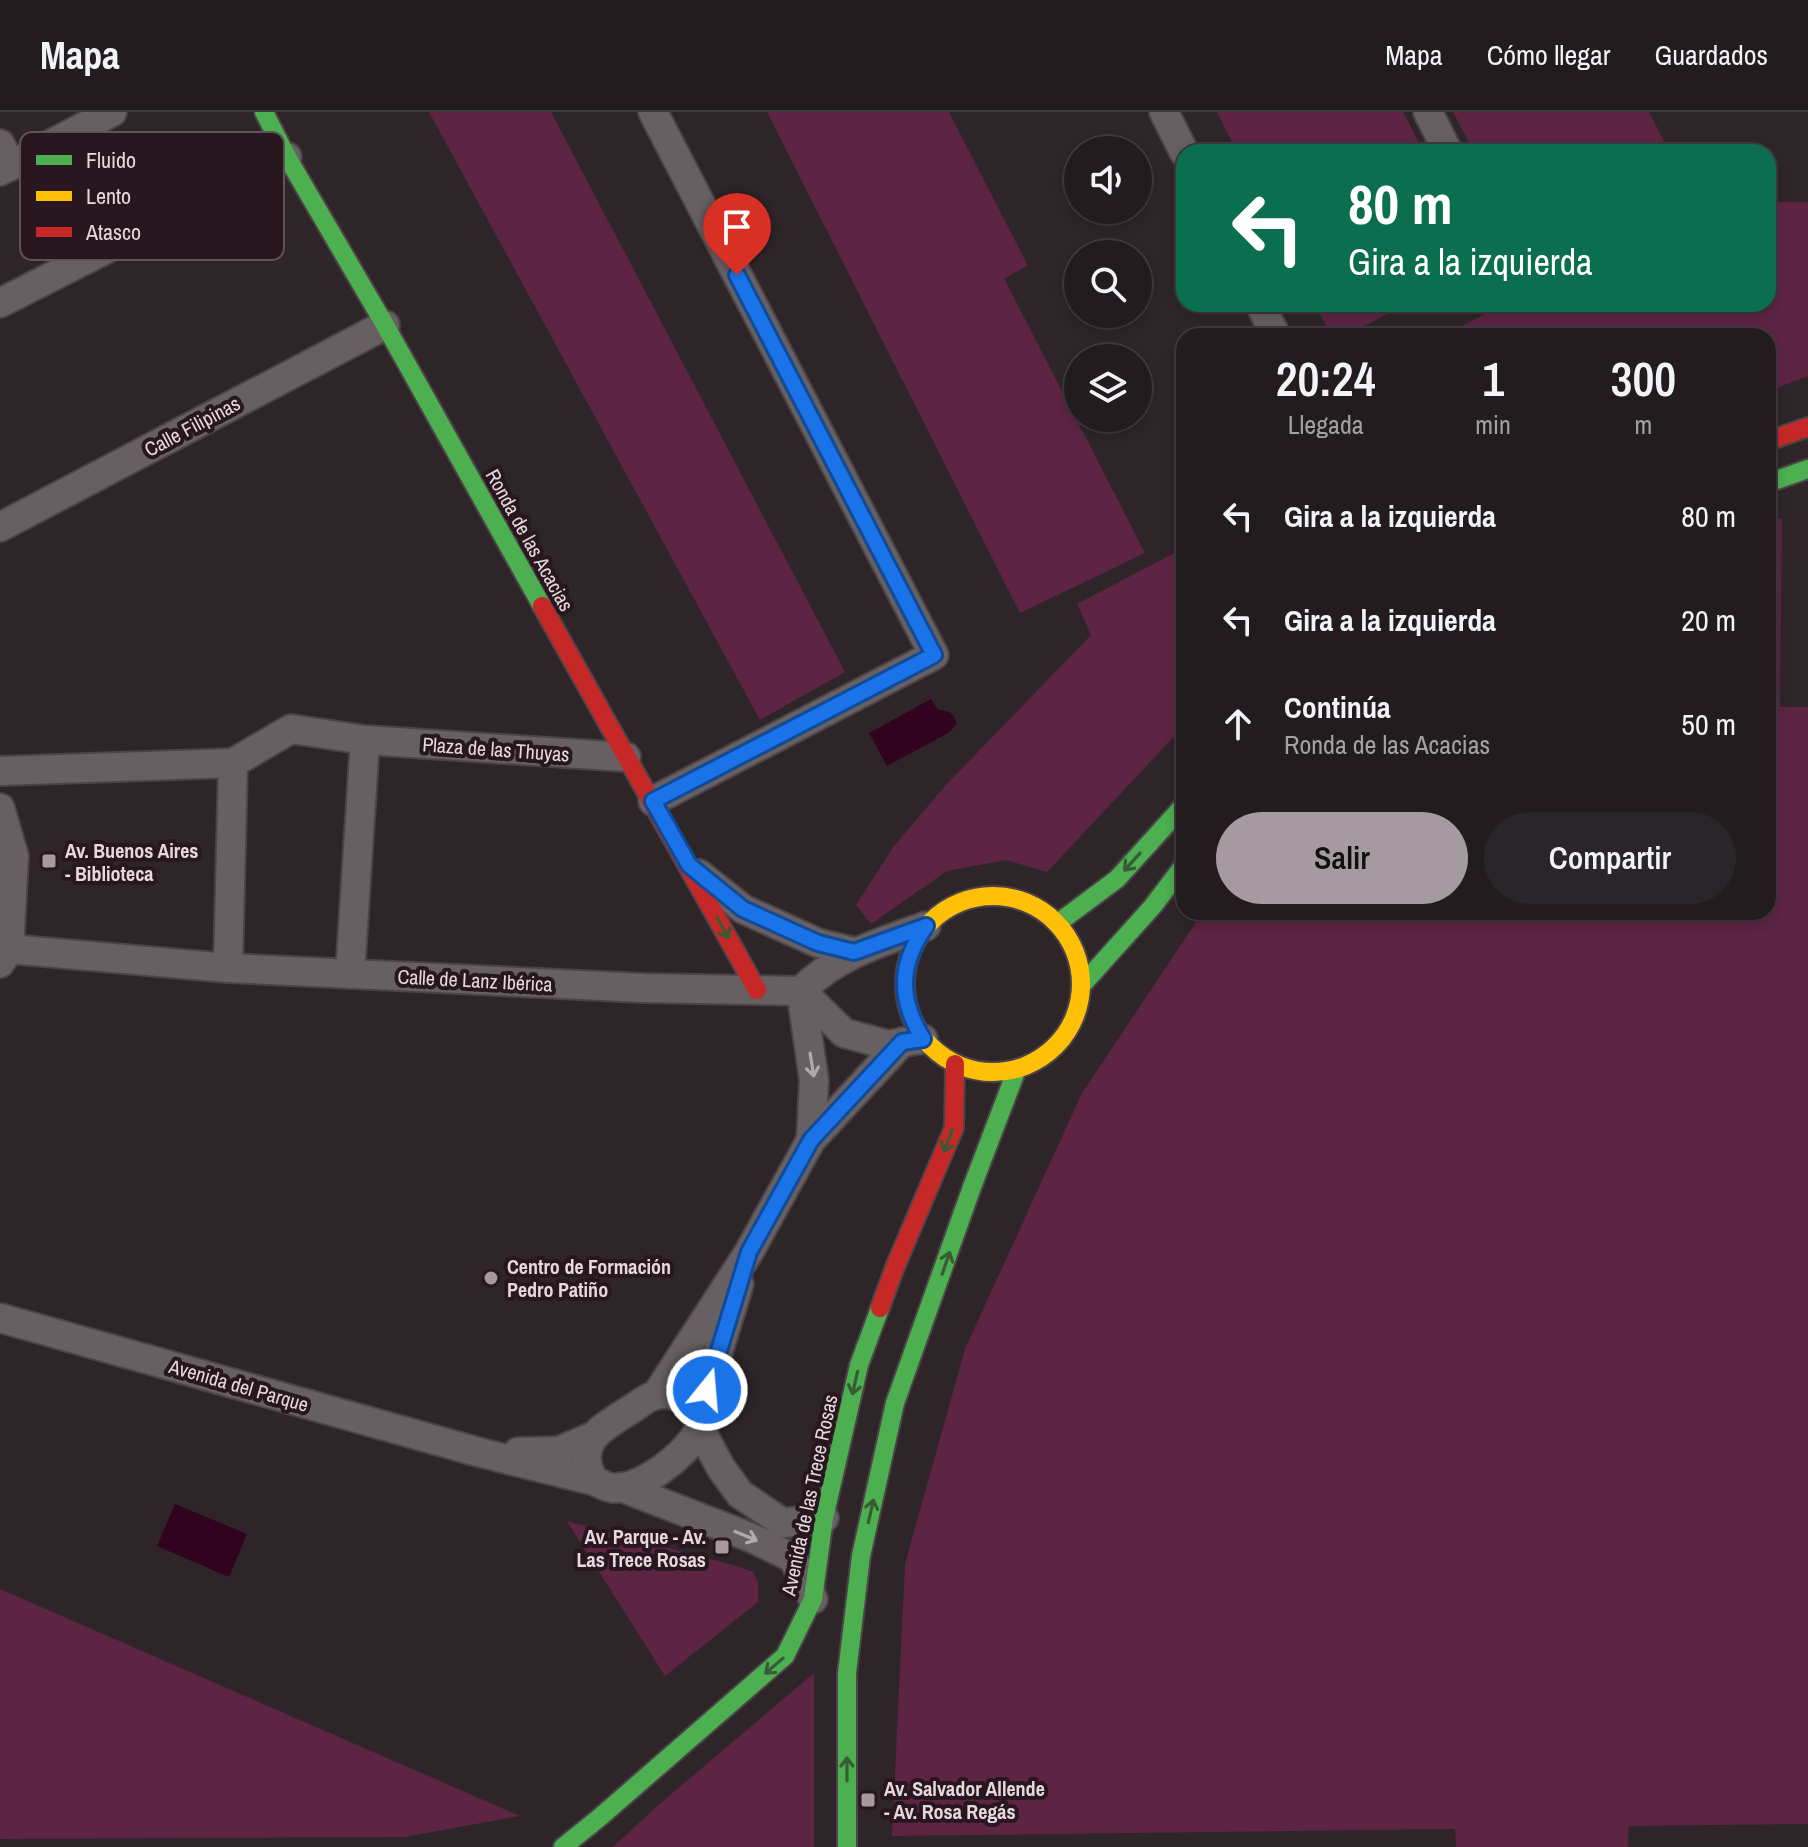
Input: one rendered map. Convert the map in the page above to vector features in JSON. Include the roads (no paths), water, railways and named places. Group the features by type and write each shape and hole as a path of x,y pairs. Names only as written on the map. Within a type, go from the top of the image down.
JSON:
{"street":[{"path":"68,132 112,112"},
{"name":"Ronda de las Acacias","path":"264,112 274,132"},
{"path":"653,112 934,655 653,801"},
{"path":"1164,112 1180,144"},
{"path":"1428,112 1444,144"},
{"name":"Ronda de las Acacias","path":"284,151 385,325 757,990"},
{"path":"0,303 85,260"},
{"name":"Calle Filipinas","path":"0,527 385,325"},
{"path":"1776,438 1808,427"},
{"path":"1776,480 1808,469"},
{"name":"Plaza de las Thuyas","path":"0,771 233,763 291,729 365,740 626,757"},
{"path":"350,974 365,740"},
{"path":"228,968 233,763"},
{"path":"0,808 14,856 4,956"},
{"path":"1058,923 1117,879 1176,814"},
{"path":"689,865 743,909 818,943 854,952"},
{"path":"1082,985 1176,876"},
{"path":"657,1394 749,1252 811,1140 912,1040 912,1021 904,982 914,943 926,926 942,911 961,901 981,896 1022,900 1041,909 1058,923 1071,941 1079,962 1082,985 1079,1007 1070,1028 1056,1046 1038,1060 1017,1069 994,1072 955,1064 912,1040 888,1045 844,1033 801,991"},
{"path":"801,991 817,975 854,952 926,926"},
{"name":"Calle de Lanz Ibérica","path":"4,956 643,988 801,991"},
{"path":"801,991 814,1080 811,1140"},
{"name":"Avenida de las Trece Rosas","path":"563,1847 785,1656 813,1599 824,1518 859,1365 895,1267 954,1128 955,1064"},
{"path":"847,1847 847,1673 861,1556 895,1403 1017,1069"},
{"path":"594,1436 585,1456 589,1471 608,1484 655,1473 691,1444 749,1252"},
{"name":"Avenida del Parque","path":"0,1318 478,1452 608,1484 752,1538 793,1558 813,1599"},
{"path":"657,1394 683,1398 694,1409 721,1468 740,1494 783,1523 824,1518"},
{"name":"Avenida del Parque","path":"478,1452 559,1451 594,1436 657,1394"}],"place":[{"name":"Av. Buenos Aires - Biblioteca","path":"49,861"},
{"name":"Centro de Formación Pedro Patiño","path":"491,1278"},
{"name":"Av. Parque - Av. Las Trece Rosas","path":"722,1547"},
{"name":"Av. Salvador Allende - Av. Rosa Regás","path":"868,1800"}]}
